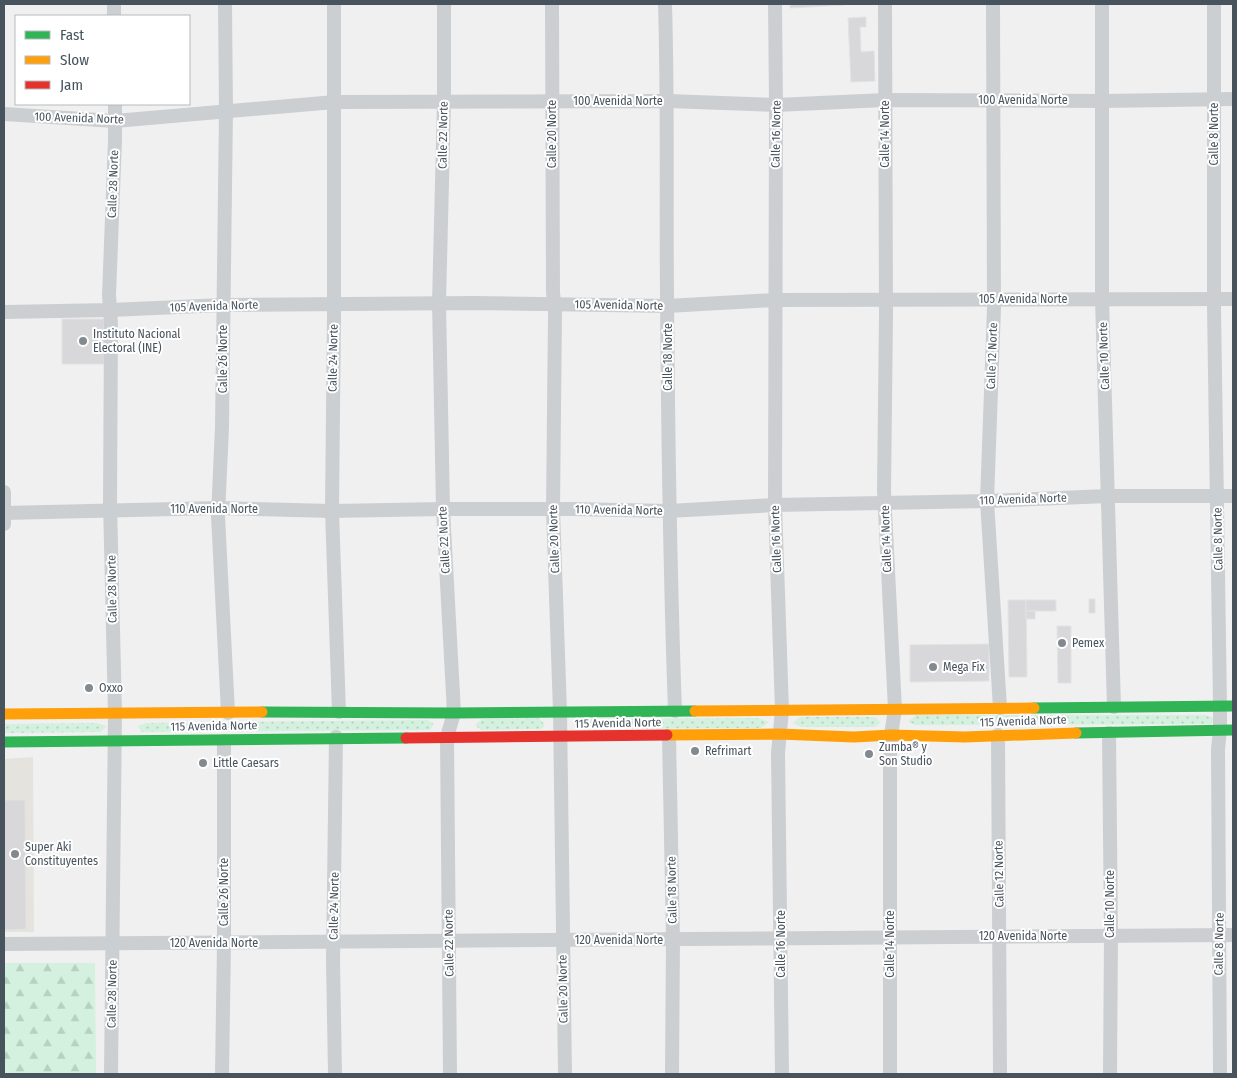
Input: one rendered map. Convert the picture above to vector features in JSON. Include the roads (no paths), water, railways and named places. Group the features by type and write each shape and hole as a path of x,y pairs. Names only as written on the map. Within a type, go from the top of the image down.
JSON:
{"main road":[{"name":"115 Avenida Norte","path":"4,714 454,713 1227,706"},
{"name":"115 Avenida Norte","path":"4,742 224,741 336,737 559,737 779,734 965,737 1227,730"}],"street":[{"name":"Calle 26 Norte","path":"225,4 226,111 222,426 218,508 228,713"},
{"name":"Calle 24 Norte","path":"334,4 332,512 339,712"},
{"name":"Calle 22 Norte","path":"444,4 444,102 439,303 443,509 454,713 447,737 450,1074"},
{"name":"Calle 20 Norte","path":"552,4 553,509 560,712 565,1074"},
{"name":"Calle 18 Norte","path":"665,4 668,101 669,511 675,711"},
{"name":"Calle 16 Norte","path":"775,4 775,505 782,710 779,734 782,1074"},
{"name":"Calle 14 Norte","path":"884,4 886,299 884,491 895,709 891,735 890,1074"},
{"name":"Calle 12 Norte","path":"993,4 994,299 987,501 1000,708"},
{"name":"Calle 10 Norte","path":"1102,4 1102,299 1114,707"},
{"name":"Calle 8 Norte","path":"1214,4 1214,299 1217,496 1227,706 1227,730 1218,749 1226,935 1220,1074"},
{"name":"100 Avenida Norte","path":"4,114 115,121 335,102 668,101 776,105 885,100 1102,101 1233,99"},
{"name":"Calle 28 Norte","path":"112,1074 115,713 111,511 111,310 109,295 115,105"},
{"name":"105 Avenida Norte","path":"4,312 223,305 554,303 667,306 775,300 1233,299"},
{"path":"4,492 4,517"},
{"name":"110 Avenida Norte","path":"4,517 218,508 332,512 443,509 669,511 775,505 987,501 1108,496 1233,496"},
{"name":"Calle 10 Norte","path":"1109,733 1110,1074"},
{"name":"Calle 12 Norte","path":"998,735 1000,1074"},
{"name":"Calle 18 Norte","path":"670,736 673,940 672,1074"},
{"name":"Calle 24 Norte","path":"335,1074 336,737"},
{"name":"Calle 26 Norte","path":"222,1074 224,741"},
{"name":"120 Avenida Norte","path":"4,944 673,940 1000,935 1226,935"}],"place":[{"name":"Instituto Nacional Electoral (INE)","path":"83,341"},
{"name":"Pemex","path":"1062,643"},
{"name":"Mega Fix","path":"933,667"},
{"name":"Oxxo","path":"89,688"},
{"name":"Refrimart","path":"695,751"},
{"name":"Zumba® y Son Studio","path":"869,754"},
{"name":"Little Caesars","path":"203,763"},
{"name":"Super Aki Constituyentes","path":"15,854"}]}
